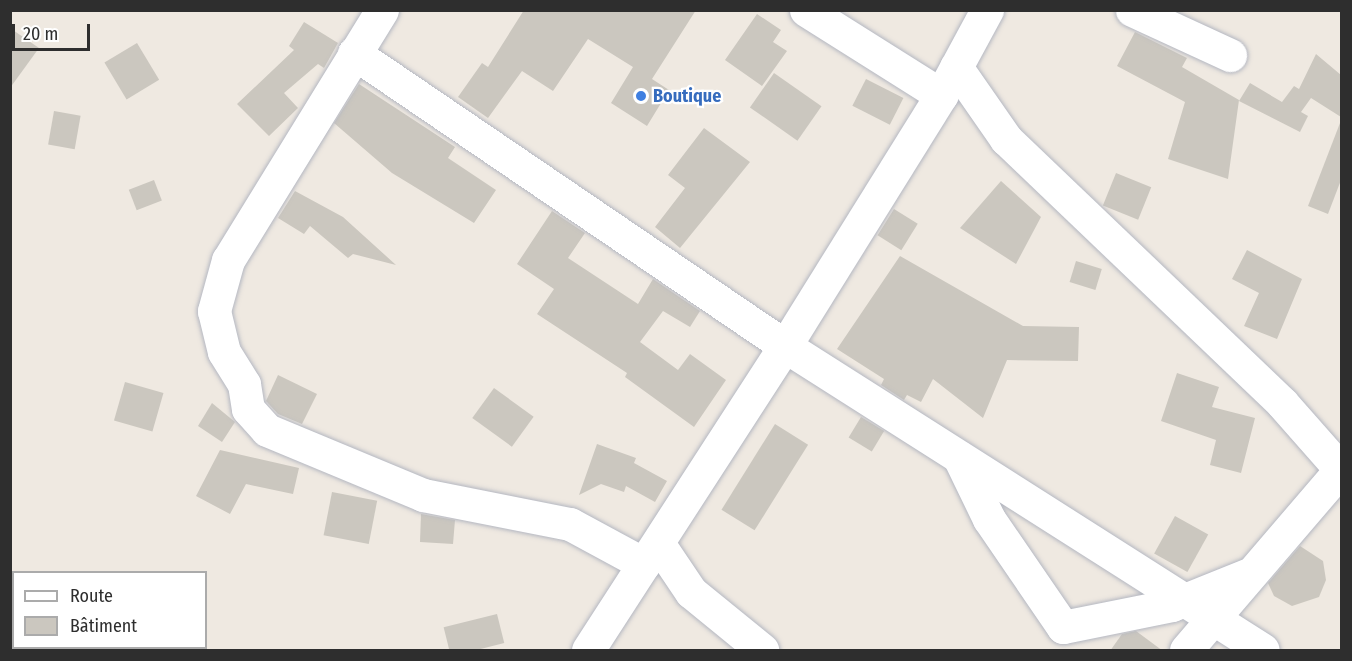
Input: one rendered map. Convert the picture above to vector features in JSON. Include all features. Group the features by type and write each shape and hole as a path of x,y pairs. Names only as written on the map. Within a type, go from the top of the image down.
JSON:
{"street":[{"path":"382,10 228,260 214,311 224,352 244,384 248,408 267,430 423,495 570,524 651,553 691,592 762,651"},
{"path":"806,10 949,81 1006,139 1282,403 1336,483 1247,575 1197,609 1063,627 989,519 959,457"},
{"path":"588,651 785,346 949,81 987,10"},
{"path":"1132,10 1230,55"},
{"path":"354,53 785,346 1263,651"},
{"path":"1186,651 1197,609"}],"building":[{"path":"524,10 696,10 652,79 669,90 647,126 611,103 633,67 588,39 553,91 522,71 488,118 458,97 482,63 488,67"},
{"path":"757,14 781,30 773,42 787,51 762,86 725,60"},
{"path":"304,22 338,43 324,68 318,64 284,93 298,108 269,136 237,104 294,50 289,46"},
{"path":"10,28 39,48 10,88"},
{"path":"1135,32 1187,58 1182,67 1239,100 1228,179 1168,159 1185,102 1117,66"},
{"path":"137,43 159,80 127,99 104,63"},
{"path":"1316,54 1341,75 1341,117 1311,98 1301,112 1308,116 1300,132 1239,101 1250,83 1282,102 1294,86 1299,89"},
{"path":"774,73 822,106 797,141 750,107"},
{"path":"866,79 903,98 890,125 852,106"},
{"path":"359,84 455,147 448,158 496,190 474,223 392,173 334,123"},
{"path":"54,111 81,116 75,149 48,144"},
{"path":"1340,123 1341,180 1328,214 1308,206"},
{"path":"704,128 750,162 680,248 655,227 685,188 668,175"},
{"path":"1116,173 1151,187 1138,220 1103,205"},
{"path":"154,180 162,201 137,210 129,190"},
{"path":"1001,181 1041,217 1016,264 960,228"},
{"path":"295,191 343,217 396,265 353,254 348,258 310,226 304,234 278,218"},
{"path":"894,209 918,224 901,250 878,235"},
{"path":"552,211 585,233 568,258 638,304 653,279 700,311 690,327 663,311 640,342 678,370 690,354 726,380 694,427 625,377 627,373 537,314 554,289 517,264"},
{"path":"1247,250 1302,279 1277,339 1244,326 1259,293 1232,279"},
{"path":"900,256 1023,326 1079,327 1078,361 1007,360 983,418 933,379 921,402 907,395 904,400 881,385 884,379 837,349"},
{"path":"1076,261 1102,269 1095,290 1070,282"},
{"path":"1177,373 1219,387 1212,407 1255,418 1241,473 1210,465 1216,440 1161,421"},
{"path":"278,375 317,394 302,424 278,414 266,401"},
{"path":"125,382 163,393 152,431 114,420"},
{"path":"494,388 534,417 512,447 472,418"},
{"path":"212,403 235,422 222,442 198,426"},
{"path":"861,417 884,431 872,451 849,438"},
{"path":"775,424 808,445 755,530 721,510"},
{"path":"597,444 636,458 634,463 667,481 655,502 626,486 624,492 601,484 579,495"},
{"path":"220,450 299,468 293,494 246,484 230,514 196,496"},
{"path":"332,492 377,501 369,544 324,535"},
{"path":"421,514 455,520 453,544 420,542"},
{"path":"1175,516 1208,534 1187,572 1154,554"},
{"path":"1300,546 1323,561 1326,580 1319,597 1292,606 1274,596 1268,583"},
{"path":"497,614 504,643 477,650 449,650 444,627"},
{"path":"1136,631 1163,651 1110,651 1122,634"}],"place":[{"name":"Boutique","path":"641,96"}]}
